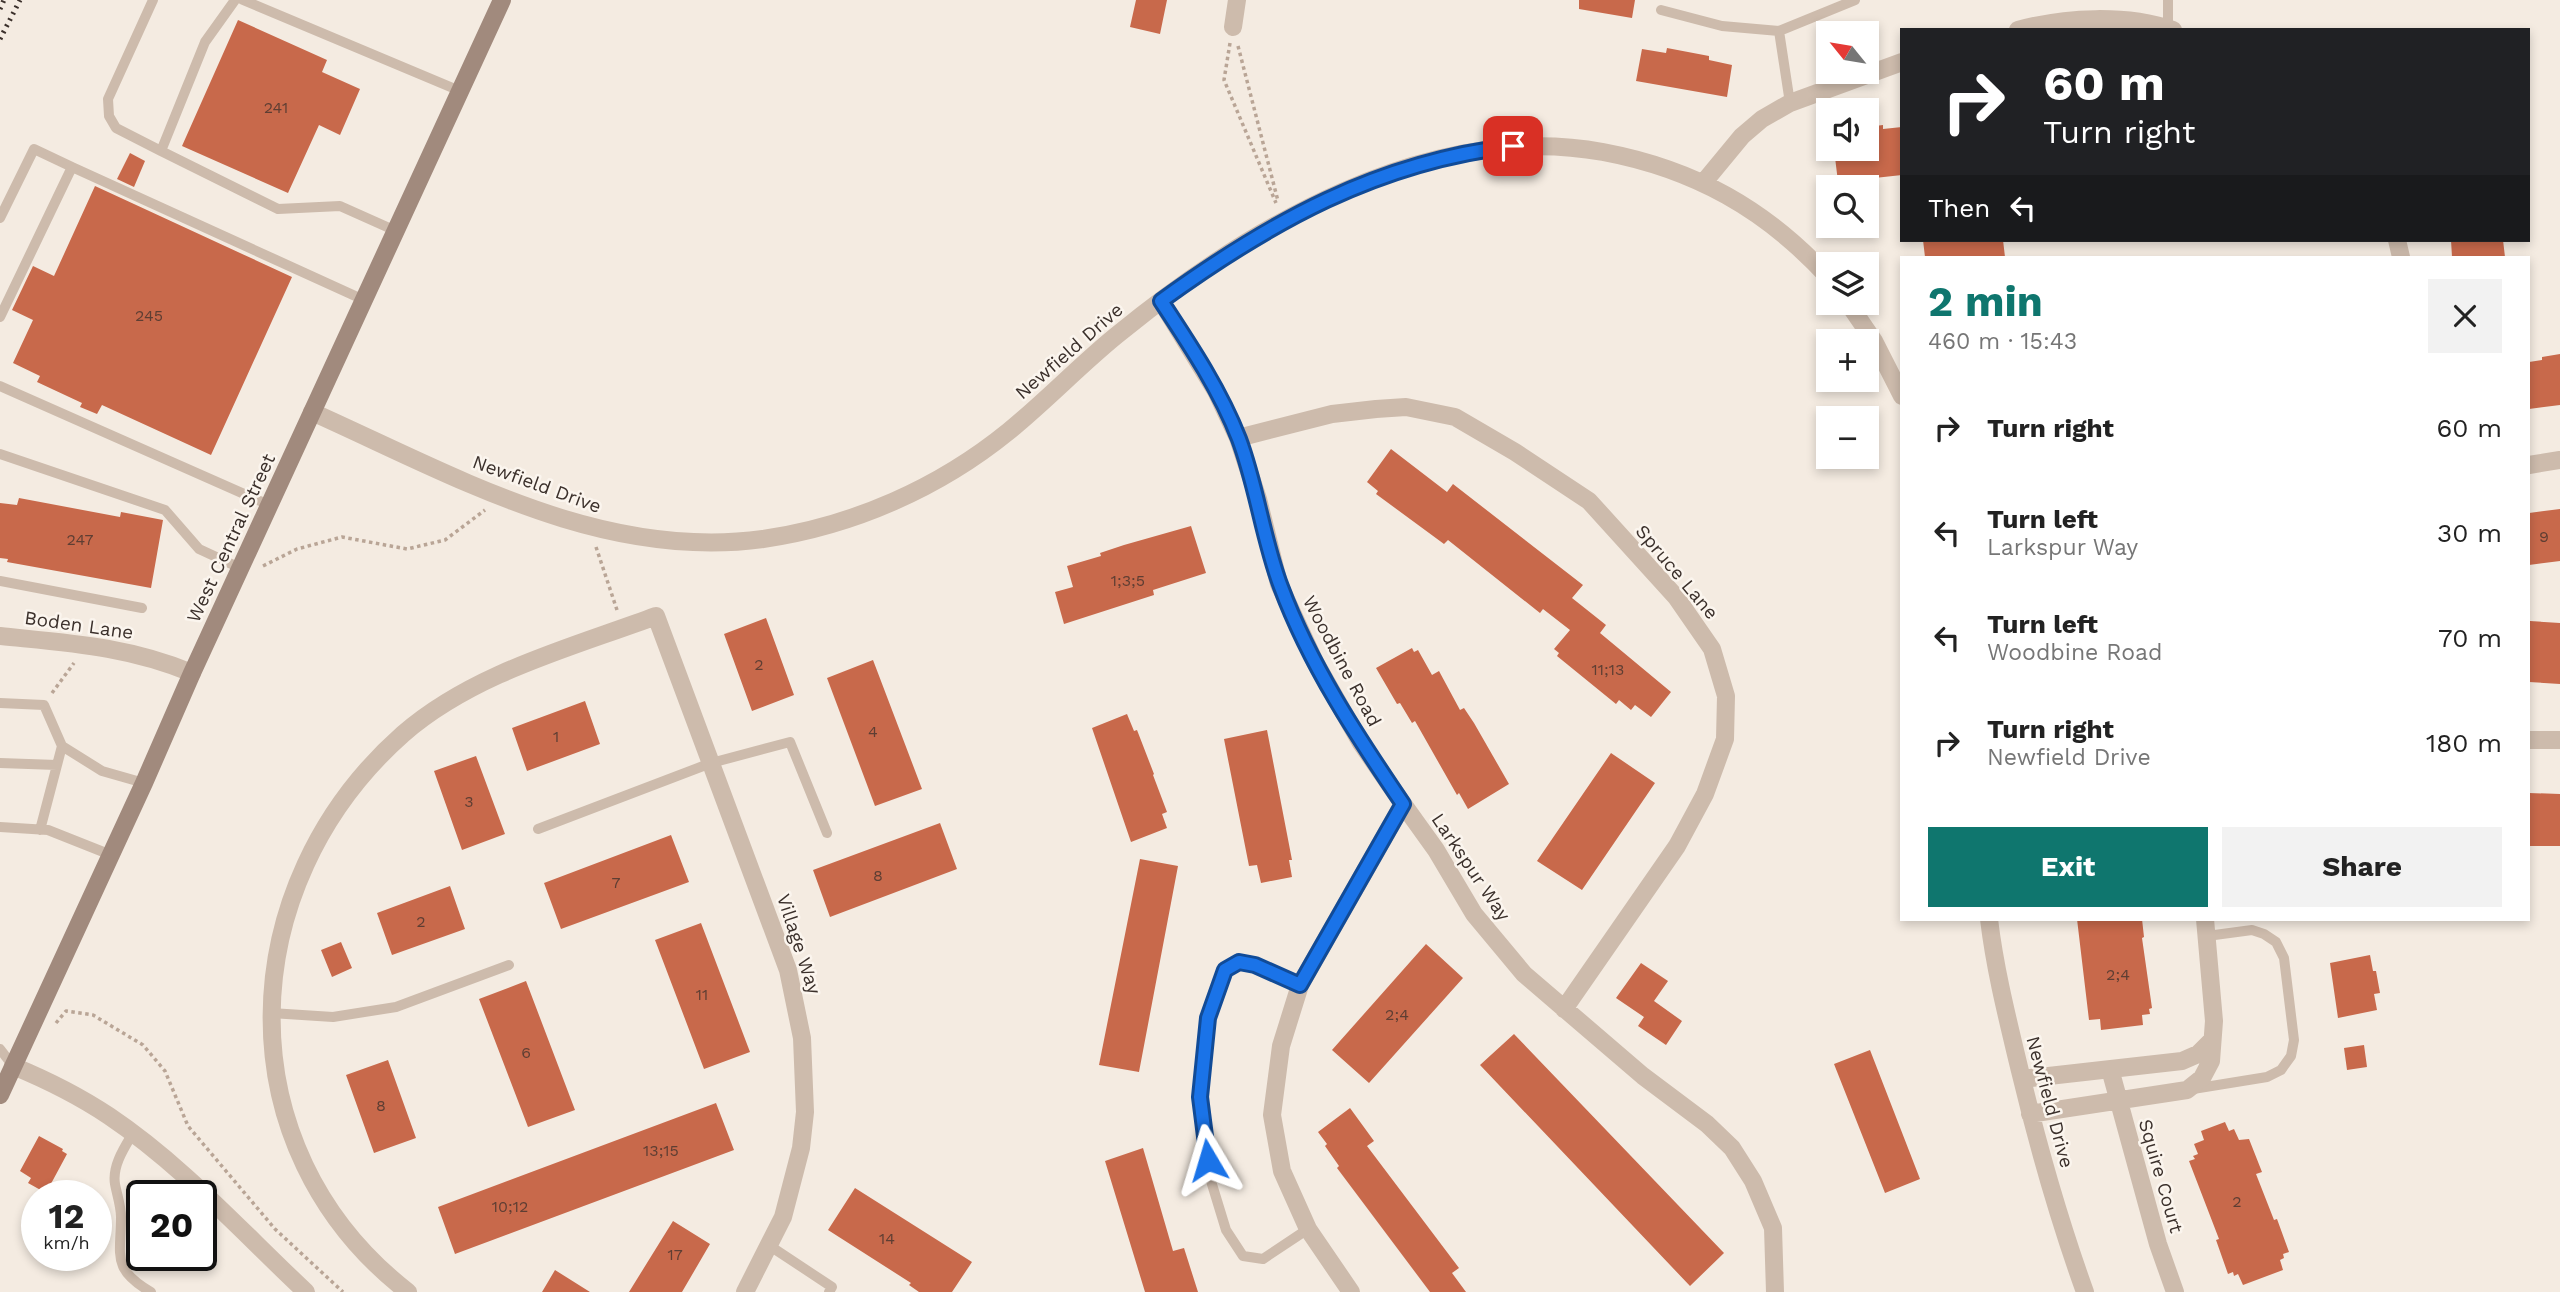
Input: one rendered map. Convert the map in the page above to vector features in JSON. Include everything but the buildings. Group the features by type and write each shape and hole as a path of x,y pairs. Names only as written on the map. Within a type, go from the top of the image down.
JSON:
{"main road":[{"name":"West Central Street","path":"0,1095 460,91 496,2"}],"street":[{"path":"1233,27 1237,0"},
{"path":"2039,27 2084,19 2161,28"},
{"path":"1704,182 1742,136 1762,119 1790,103 1900,63"},
{"name":"Newfield Drive","path":"312,412 501,498 590,527 668,541 761,539 858,517 898,500 978,455 1009,431 1099,350 1210,266 1284,221 1356,188 1430,160 1513,146 1555,146 1631,157 1704,182 1769,224 1816,265"},
{"name":"Woodbine Road","path":"1161,301 1216,391 1238,438 1258,499 1279,584 1315,662 1362,743 1403,804"},
{"path":"1856,315 1874,341 1900,392"},
{"name":"Spruce Lane","path":"1238,438 1332,414 1376,409 1406,407 1455,417 1515,452 1589,501 1676,597 1712,649 1726,696 1725,738 1705,794 1677,846 1564,1009"},
{"path":"2530,465 2560,460"},
{"name":"Village Way","path":"623,628 656,616 788,970 802,1038 805,1112 801,1148 783,1217 745,1292"},
{"path":"408,1292 385,1274 345,1231 325,1201 292,1133 281,1093 271,1013 271,984 293,890 323,829 357,782 404,734 462,695 523,665 623,628"},
{"name":"Boden Lane","path":"0,636 120,649 192,673"},
{"path":"2530,740 2560,740"},
{"path":"1351,1292 1308,1229 1282,1171 1272,1115 1281,1046 1300,985 1403,804"},
{"name":"Larkspur Way","path":"1403,804 1436,850 1474,914 1524,974 1643,1076 1707,1124 1732,1148 1753,1181 1773,1228 1775,1292"},
{"name":"Newfield Drive","path":"1989,921 2030,1114 2070,1251 2085,1292"},
{"path":"2030,1114 2187,1090 2203,1078 2211,1061 2214,1021 2206,927"},
{"path":"2022,1079 2182,1061 2198,1054 2211,1041"},
{"path":"13,1066 83,1100 133,1133 186,1177 306,1292"},
{"name":"Squire Court","path":"2110,1069 2158,1244 2175,1292"}],"lane":[{"path":"153,0 108,99 109,116 116,128 278,209 340,206 396,231"},
{"path":"161,151 205,43 235,0"},
{"path":"243,0 460,91"},
{"path":"1661,9 1722,26 1779,31 1855,0"},
{"path":"2168,0 2170,28"},
{"path":"1779,31 1790,103"},
{"path":"0,218 34,149 364,300"},
{"path":"0,317 72,167"},
{"path":"0,386 269,505"},
{"path":"0,454 165,510 199,548 237,574"},
{"path":"0,581 142,608"},
{"path":"0,703 44,705 62,746 102,771 144,783"},
{"path":"538,829 711,763 790,742 827,832"},
{"path":"40,830 62,746"},
{"path":"0,763 57,765"},
{"path":"0,827 48,830 111,855"},
{"path":"2187,1090 2267,1077 2281,1070 2291,1056 2294,1040 2284,958 2276,942 2252,930 2206,927"},
{"path":"1300,985 1255,965 1239,962 1225,970 1208,1018 1200,1097 1211,1181 1226,1230 1242,1256 1263,1259 1308,1229"},
{"path":"271,1013 334,1017 396,1007 509,965"},
{"path":"0,1049 13,1066"},
{"path":"133,1133 117,1165 114,1181 121,1215 118,1245 120,1260 127,1273 138,1285 151,1292"},
{"path":"770,1246 832,1287 829,1292"}],"path":[{"path":"1233,27 1284,221"},
{"path":"1233,27 1224,79 1284,221"},
{"path":"237,574 297,549 342,537 407,549 445,540 501,498"},
{"path":"590,527 623,628"},
{"path":"44,705 74,662 75,643"},
{"path":"55,1025 66,1011 93,1014 143,1045 165,1071 188,1126 275,1229 343,1292"}],"railway":[{"path":"0,9 4,0"},
{"path":"0,39 20,0"}],"route":[{"path":"1208,1160 1200,1097 1208,1018 1225,970 1239,962 1255,965 1300,985 1403,804 1362,743 1315,662 1279,584 1258,499 1238,438 1193,350 1161,301 1243,245 1331,198 1430,160 1513,146"}]}
